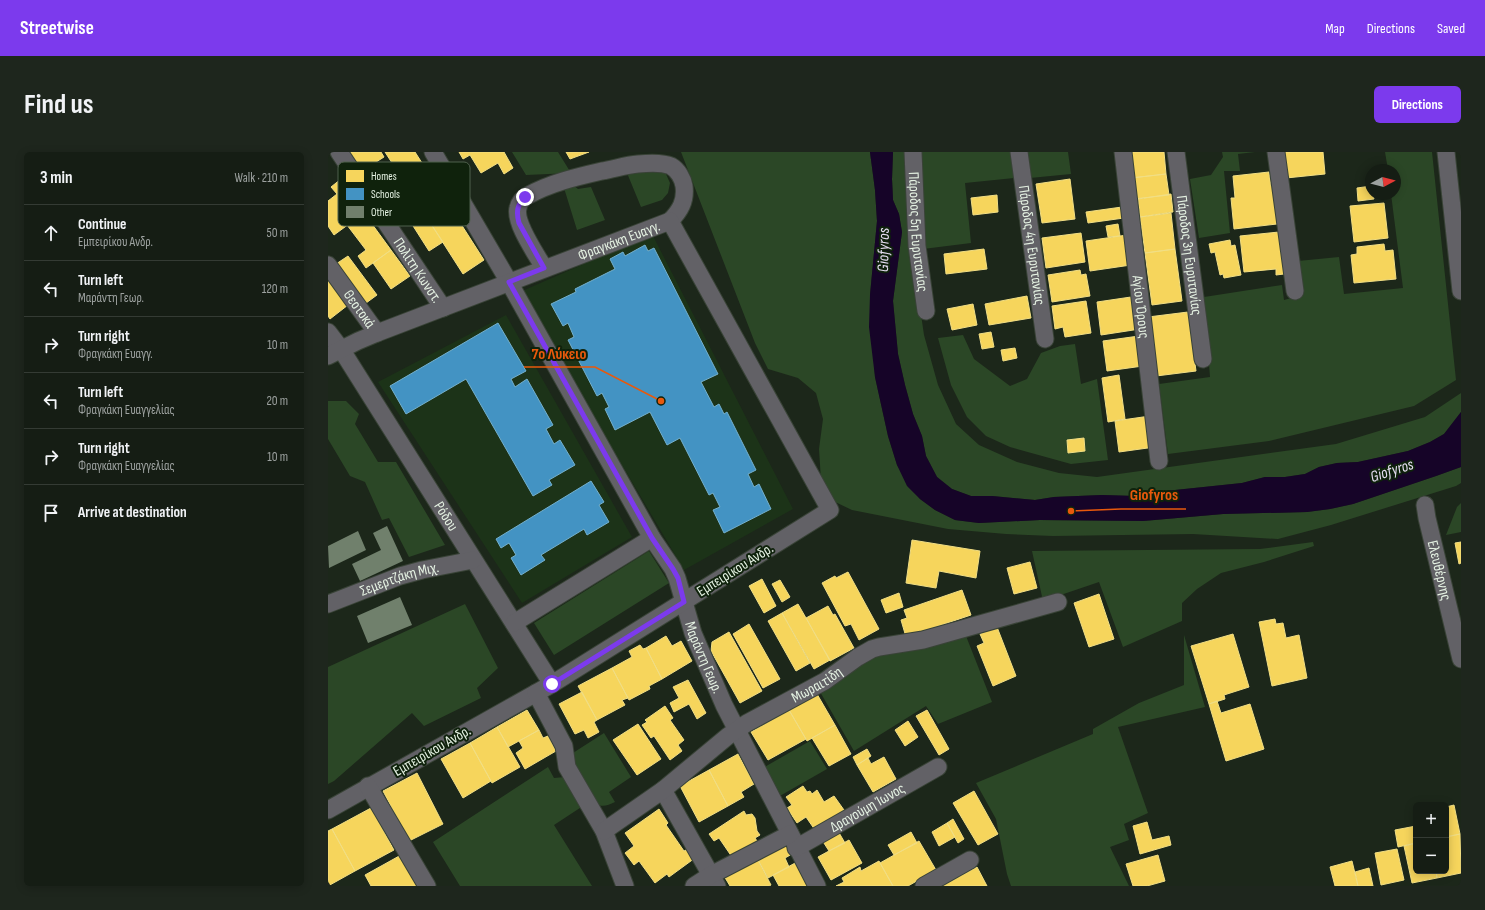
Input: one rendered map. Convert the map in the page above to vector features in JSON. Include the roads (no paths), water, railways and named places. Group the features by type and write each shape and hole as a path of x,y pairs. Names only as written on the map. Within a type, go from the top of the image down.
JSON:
{"street":[{"name":"Πολίτη Κωνστ.","path":"339,152 346,162"},
{"name":"Μαράντη Γεωρ.","path":"433,152 439,162"},
{"name":"Πάροδος 5η Ευρυτανίας","path":"913,152 918,246 926,311"},
{"name":"Πάροδος 4η Ευρυτανίας","path":"1019,152 1045,339"},
{"name":"Αγίου Όρους","path":"1123,152 1159,461"},
{"name":"Πάροδος 3η Ευρυτανίας","path":"1176,152 1203,359"},
{"path":"1276,152 1295,291"},
{"path":"1446,152 1461,291"},
{"path":"544,268 519,223 517,216 518,208 525,197 567,180 626,158 672,167 678,172 683,182 685,192 684,201 679,212 670,221"},
{"name":"Μαράντη Γεωρ.","path":"470,215 652,538 678,578 693,633 700,652 724,705 817,886"},
{"name":"Φραγκάκη Ευαγγ.","path":"334,353 377,333 670,221 830,510"},
{"name":"Πολίτη Κωνστ.","path":"388,226 443,308"},
{"name":"Θεοτοκά","path":"328,265 377,333"},
{"name":"Ρόδου","path":"328,332 334,353 473,560 552,684"},
{"name":"Ελευθέρνης","path":"1425,506 1461,659"},
{"name":"Εμπειρίκου Ανδρ.","path":"328,810 368,786 552,684 830,510"},
{"path":"514,624 652,538"},
{"name":"Σεμερτζάκη Μιχ.","path":"328,604 400,576 473,560"},
{"name":"Μωραιτίδη","path":"604,831 663,790 707,752 747,723 825,681 858,657 872,649 923,640 1058,602"},
{"path":"536,693 564,746 567,767 604,831 625,886"},
{"name":"Δραγούμη Ίωνος","path":"694,886 714,880 938,767"},
{"path":"368,786 427,886"},
{"path":"663,790 714,880"},
{"path":"924,886 970,860"}],"water":[{"path":"870,152 893,152 893,200 899,214 902,232 893,301 898,354 905,385 913,414 922,436 926,456 937,477 952,489 971,496 992,496 1035,500 1054,497 1102,495 1135,496 1156,492 1242,483 1265,477 1285,477 1305,474 1319,467 1337,463 1358,462 1408,451 1430,442 1444,434 1461,412 1461,467 1353,504 1307,512 1223,514 1143,521 1040,520 979,523 955,520 935,510 920,499 907,486 897,465 888,436 875,377 869,327 870,295 877,221"}],"place":[{"name":"7o Λύκειο","path":"661,401"},
{"name":"Giofyros","path":"1071,511"}]}
